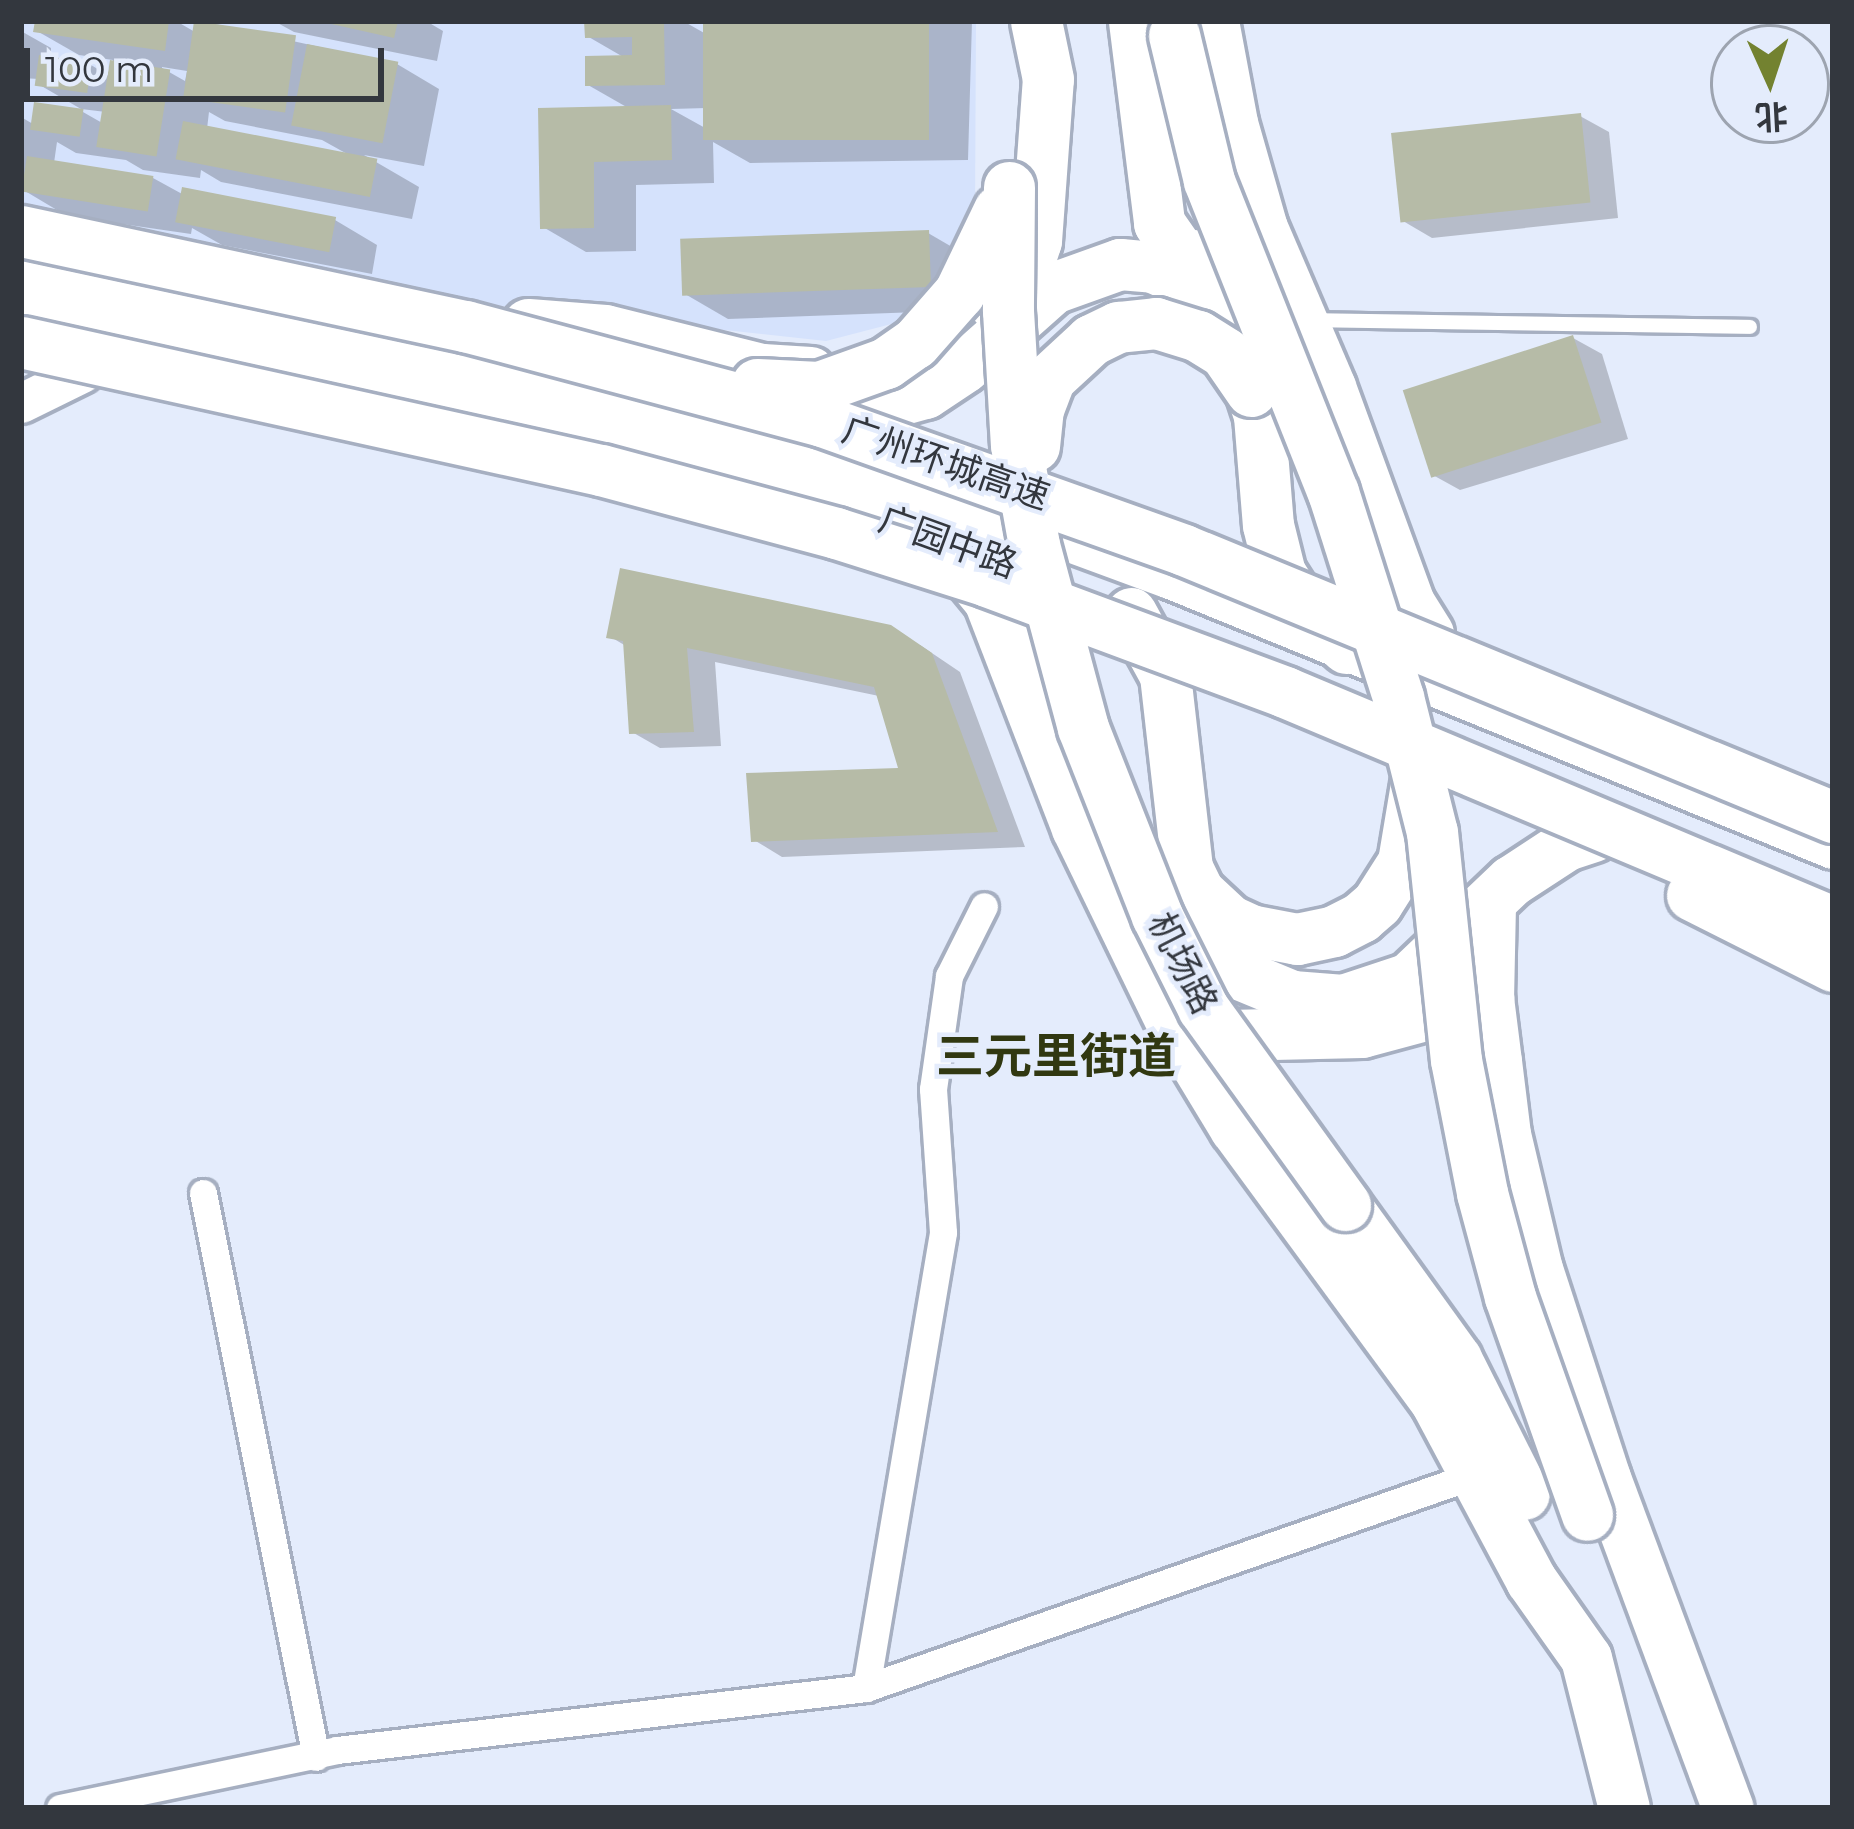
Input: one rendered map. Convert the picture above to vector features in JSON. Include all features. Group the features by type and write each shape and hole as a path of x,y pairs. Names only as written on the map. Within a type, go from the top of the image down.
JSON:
{"highway":[{"name":"机场路","path":"1032,21 1009,187 1013,412 1034,545 1083,728 1134,859 1203,1008 1427,1315 1482,1407 1531,1510 1586,1658 1653,1808"},
{"path":"528,324 605,330 718,360 803,372 900,357 962,329 1002,294 1036,242 1048,79 1032,21"},
{"path":"1173,25 1159,223 1172,246 1195,259 1212,258 1250,243 1262,228"},
{"path":"1173,25 1232,123 1262,228 1408,603 1428,633"},
{"path":"1173,25 1209,181 1437,767 1432,832 1460,1083 1482,1193 1521,1331 1587,1515 1720,1807"},
{"path":"528,324 757,384 819,386 886,364 915,343 959,293 1009,187"},
{"name":"广州环城高速","path":"21,231 465,326 822,421 1184,550 1833,818"},
{"path":"724,427 834,418 925,393 964,368 1042,296 1076,275 1137,264 1213,295 1264,352 1314,444"},
{"name":"广园中路","path":"21,271 724,427"},
{"name":"广园中路","path":"21,316 605,445 912,526 1129,610"},
{"path":"1034,545 1034,439 1042,392 1069,357 1118,327 1156,323 1198,336 1225,352 1251,391 1259,416 1268,525 1280,573 1303,609 1346,648"},
{"path":"21,343 502,447 836,533 1117,628 1437,767 1833,922"},
{"path":"912,526 964,566 988,600 1100,880 1190,1054 1235,1128 1436,1402 1531,1580 1586,1658 1624,1808"},
{"path":"1129,610 1165,675 1187,868 1211,906 1250,930 1298,939 1334,932 1361,917 1394,882 1437,767"},
{"path":"1437,767 1833,966"},
{"path":"1134,859 1188,936 1256,982 1292,996 1326,1000 1364,996 1409,978 1537,862 1593,836"},
{"path":"1490,904 1488,998 1505,1134 1537,1269 1720,1807"},
{"path":"1190,1054 1227,1035 1362,1032 1488,998"}],"main road":[{"path":"21,214 528,324"},
{"path":"180,305 265,264"},
{"path":"422,299 467,367"},
{"path":"82,373 142,358 202,355"},
{"path":"21,360 298,418 754,526 988,600"},
{"path":"298,418 405,401"},
{"name":"广园中路","path":"724,427 967,500 1533,722 1833,846"},
{"path":"530,471 605,445"},
{"name":"广园中路","path":"1129,610 1833,898"},
{"path":"1428,633 1833,807"},
{"path":"1428,633 1533,722 1617,715 1702,792"},
{"path":"1593,836 1696,842"},
{"path":"1593,836 1833,941"}],"street":[{"path":"21,403 82,373"},
{"path":"866,1688 943,1232 933,1089 949,976 983,906"},
{"path":"203,1193 316,1756"},
{"path":"60,1808 316,1756 573,1720 866,1688 1478,1474"}],"lane":[{"path":"1301,320 1750,327"}],"shaded area":[{"path":"21,21 976,21 975,217 926,315 826,341 362,291 21,218"}],"building":[{"path":"35,21 169,21 165,51 33,32"},
{"path":"194,21 296,35 285,113 183,98"},
{"path":"318,21 398,21 394,38"},
{"path":"584,21 664,21 665,85 585,86 585,56 632,55 632,37 585,38"},
{"path":"703,21 929,21 929,140 703,140"},
{"path":"307,44 398,62 382,143 291,125"},
{"path":"39,55 91,62 87,93 35,86"},
{"path":"110,60 170,70 156,156 96,147"},
{"path":"34,102 84,109 80,137 30,130"},
{"path":"671,105 672,160 594,162 594,228 540,229 538,108"},
{"path":"1581,113 1590,203 1400,222 1391,133"},
{"path":"183,121 377,159 370,197 176,159"},
{"path":"27,156 153,176 148,212 21,192"},
{"path":"182,187 336,217 329,252 175,222"},
{"path":"929,230 931,287 682,296 680,239"},
{"path":"1573,335 1601,422 1431,478 1403,390"},
{"path":"620,568 891,625 932,653 998,832 751,842 746,773 898,768 874,687 687,648 694,732 629,734 623,641 606,638"}],"district":[{"name":"三元里街道","path":"1056,1057"}]}
